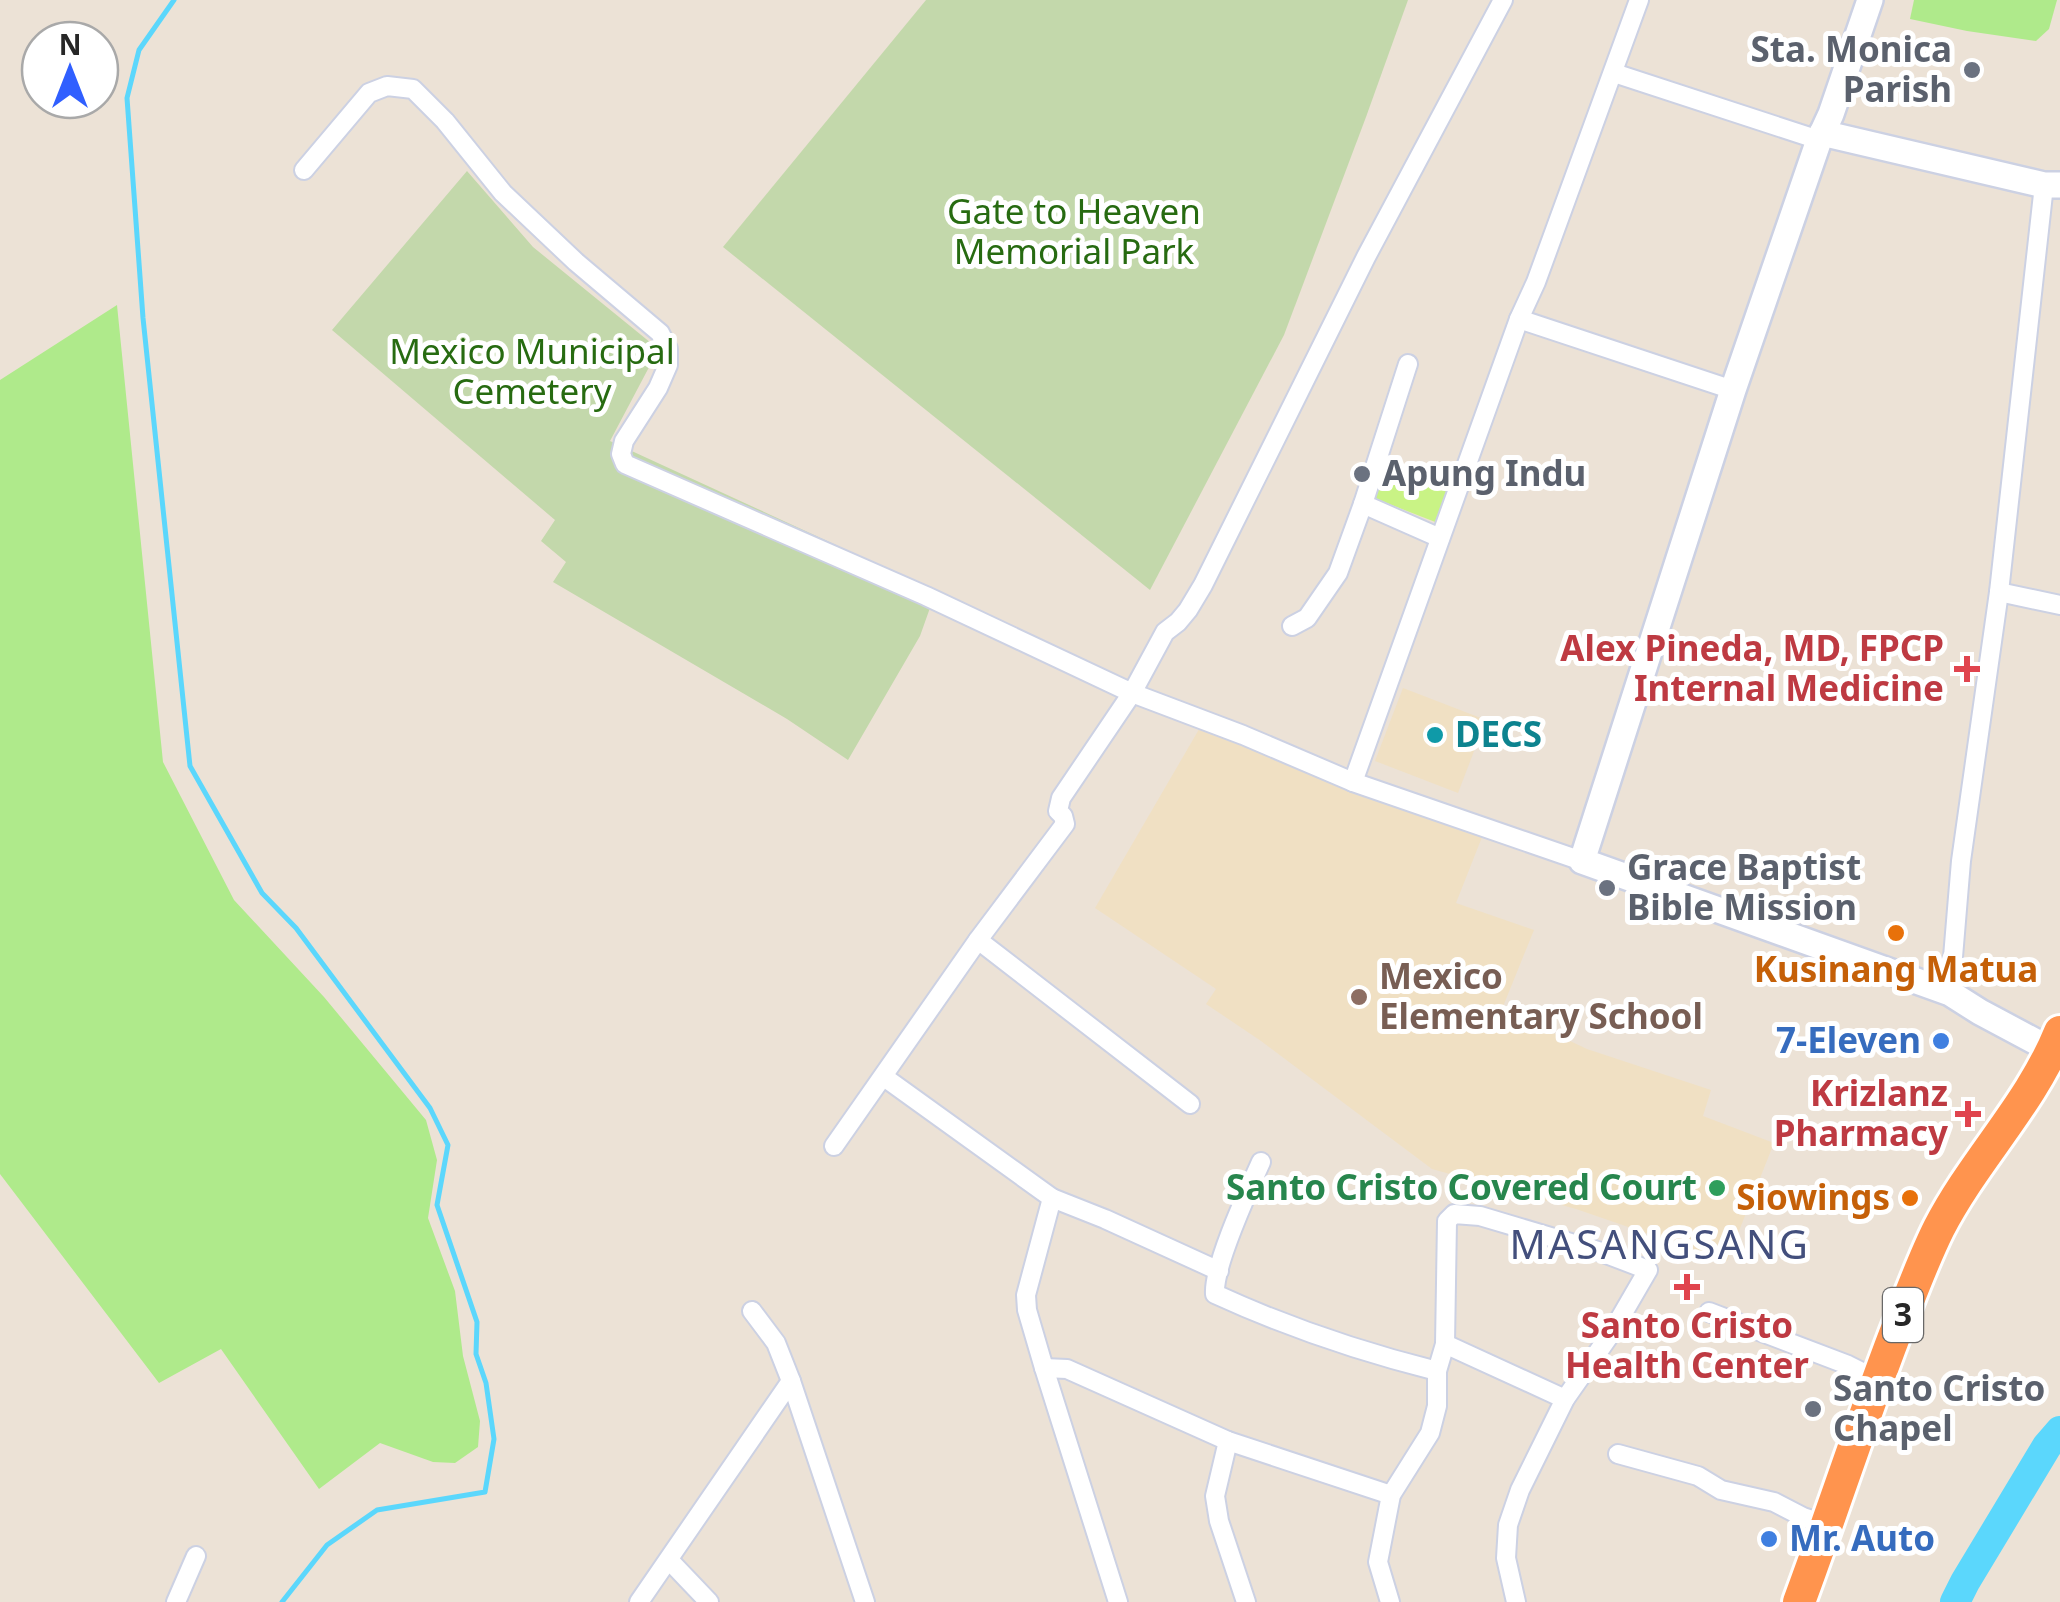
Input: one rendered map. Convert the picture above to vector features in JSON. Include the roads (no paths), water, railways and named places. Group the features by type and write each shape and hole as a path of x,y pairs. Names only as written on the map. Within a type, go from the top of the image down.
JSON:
{"highway":[{"name":"3","path":"1800,1602 1878,1380 1938,1229 2013,1118 2056,1042"}],"main road":[{"path":"1870,0 1733,390 1582,861 1950,992 1980,1012 2056,1042"},
{"path":"1820,136 2052,185"}],"street":[{"path":"834,1146 978,940 1065,824 1058,811 1061,798 1132,692 1166,632 1188,610 1202,585 1357,274 1503,0"},
{"path":"1354,782 1519,319 1640,0"},
{"path":"1614,73 1820,136"},
{"path":"304,170 369,93 388,86 413,89 445,121 503,192 576,262 660,332 668,350 668,365 624,441 621,454 625,464 926,596 1132,692 1354,782 1582,861"},
{"path":"1950,992 1961,861 2052,185"},
{"path":"1519,319 1733,390"},
{"path":"1292,626 1308,618 1338,573 1408,364"},
{"path":"1363,504 1440,538"},
{"path":"1999,592 2060,606"},
{"path":"978,940 1190,1104"},
{"path":"884,1076 1052,1198 1219,1271"},
{"path":"1261,1162 1240,1210 1214,1292 1358,1350 1437,1371"},
{"path":"1052,1198 1026,1295 1028,1310 1118,1602"},
{"path":"1390,1602 1378,1562 1392,1495 1430,1433 1438,1406 1437,1371 1445,1344 1446,1221 1454,1214 1480,1216 1648,1270 1566,1399 1520,1490 1508,1525 1506,1558 1516,1602"},
{"path":"752,1311 776,1344 791,1381 865,1602"},
{"path":"1709,1312 1878,1380"},
{"path":"1445,1344 1566,1399"},
{"path":"1044,1368 1067,1369 1228,1442 1392,1495"},
{"path":"639,1602 791,1381"},
{"path":"1228,1442 1215,1496 1218,1520 1246,1602"},
{"path":"1618,1454 1698,1476 1721,1490 1774,1502 1828,1525"},
{"path":"176,1602 196,1556"},
{"path":"669,1560 708,1602"}],"waterway":[{"path":"174,0 139,50 127,98 143,318 190,766 262,893 296,928 430,1108 448,1145 437,1205 477,1322 476,1354 486,1383 494,1439 485,1492 377,1510 327,1545 282,1602"},
{"path":"1955,1602 2047,1446 2060,1431"}],"place":[{"name":"Sta. Monica Parish","path":"1972,70"},
{"name":"Apung Indu","path":"1362,474"},
{"name":"Alex Pineda, MD, FPCP Internal Medicine","path":"1967,669"},
{"name":"DECS","path":"1435,735"},
{"name":"Grace Baptist Bible Mission","path":"1607,888"},
{"name":"Kusinang Matua","path":"1896,933"},
{"name":"Mexico Elementary School","path":"1359,997"},
{"name":"7-Eleven","path":"1941,1041"},
{"name":"Krizlanz Pharmacy","path":"1968,1114"},
{"name":"Santo Cristo Covered Court","path":"1717,1188"},
{"name":"Siowings","path":"1910,1198"},
{"name":"Santo Cristo Health Center","path":"1687,1287"},
{"name":"Santo Cristo Chapel","path":"1813,1409"},
{"name":"Mr. Auto","path":"1769,1539"}],"district":[{"name":"MASANGSANG","path":"1660,1245"}],"park label":[{"name":"Gate to Heaven Memorial Park","path":"1074,232"},
{"name":"Mexico Municipal Cemetery","path":"532,372"}]}
